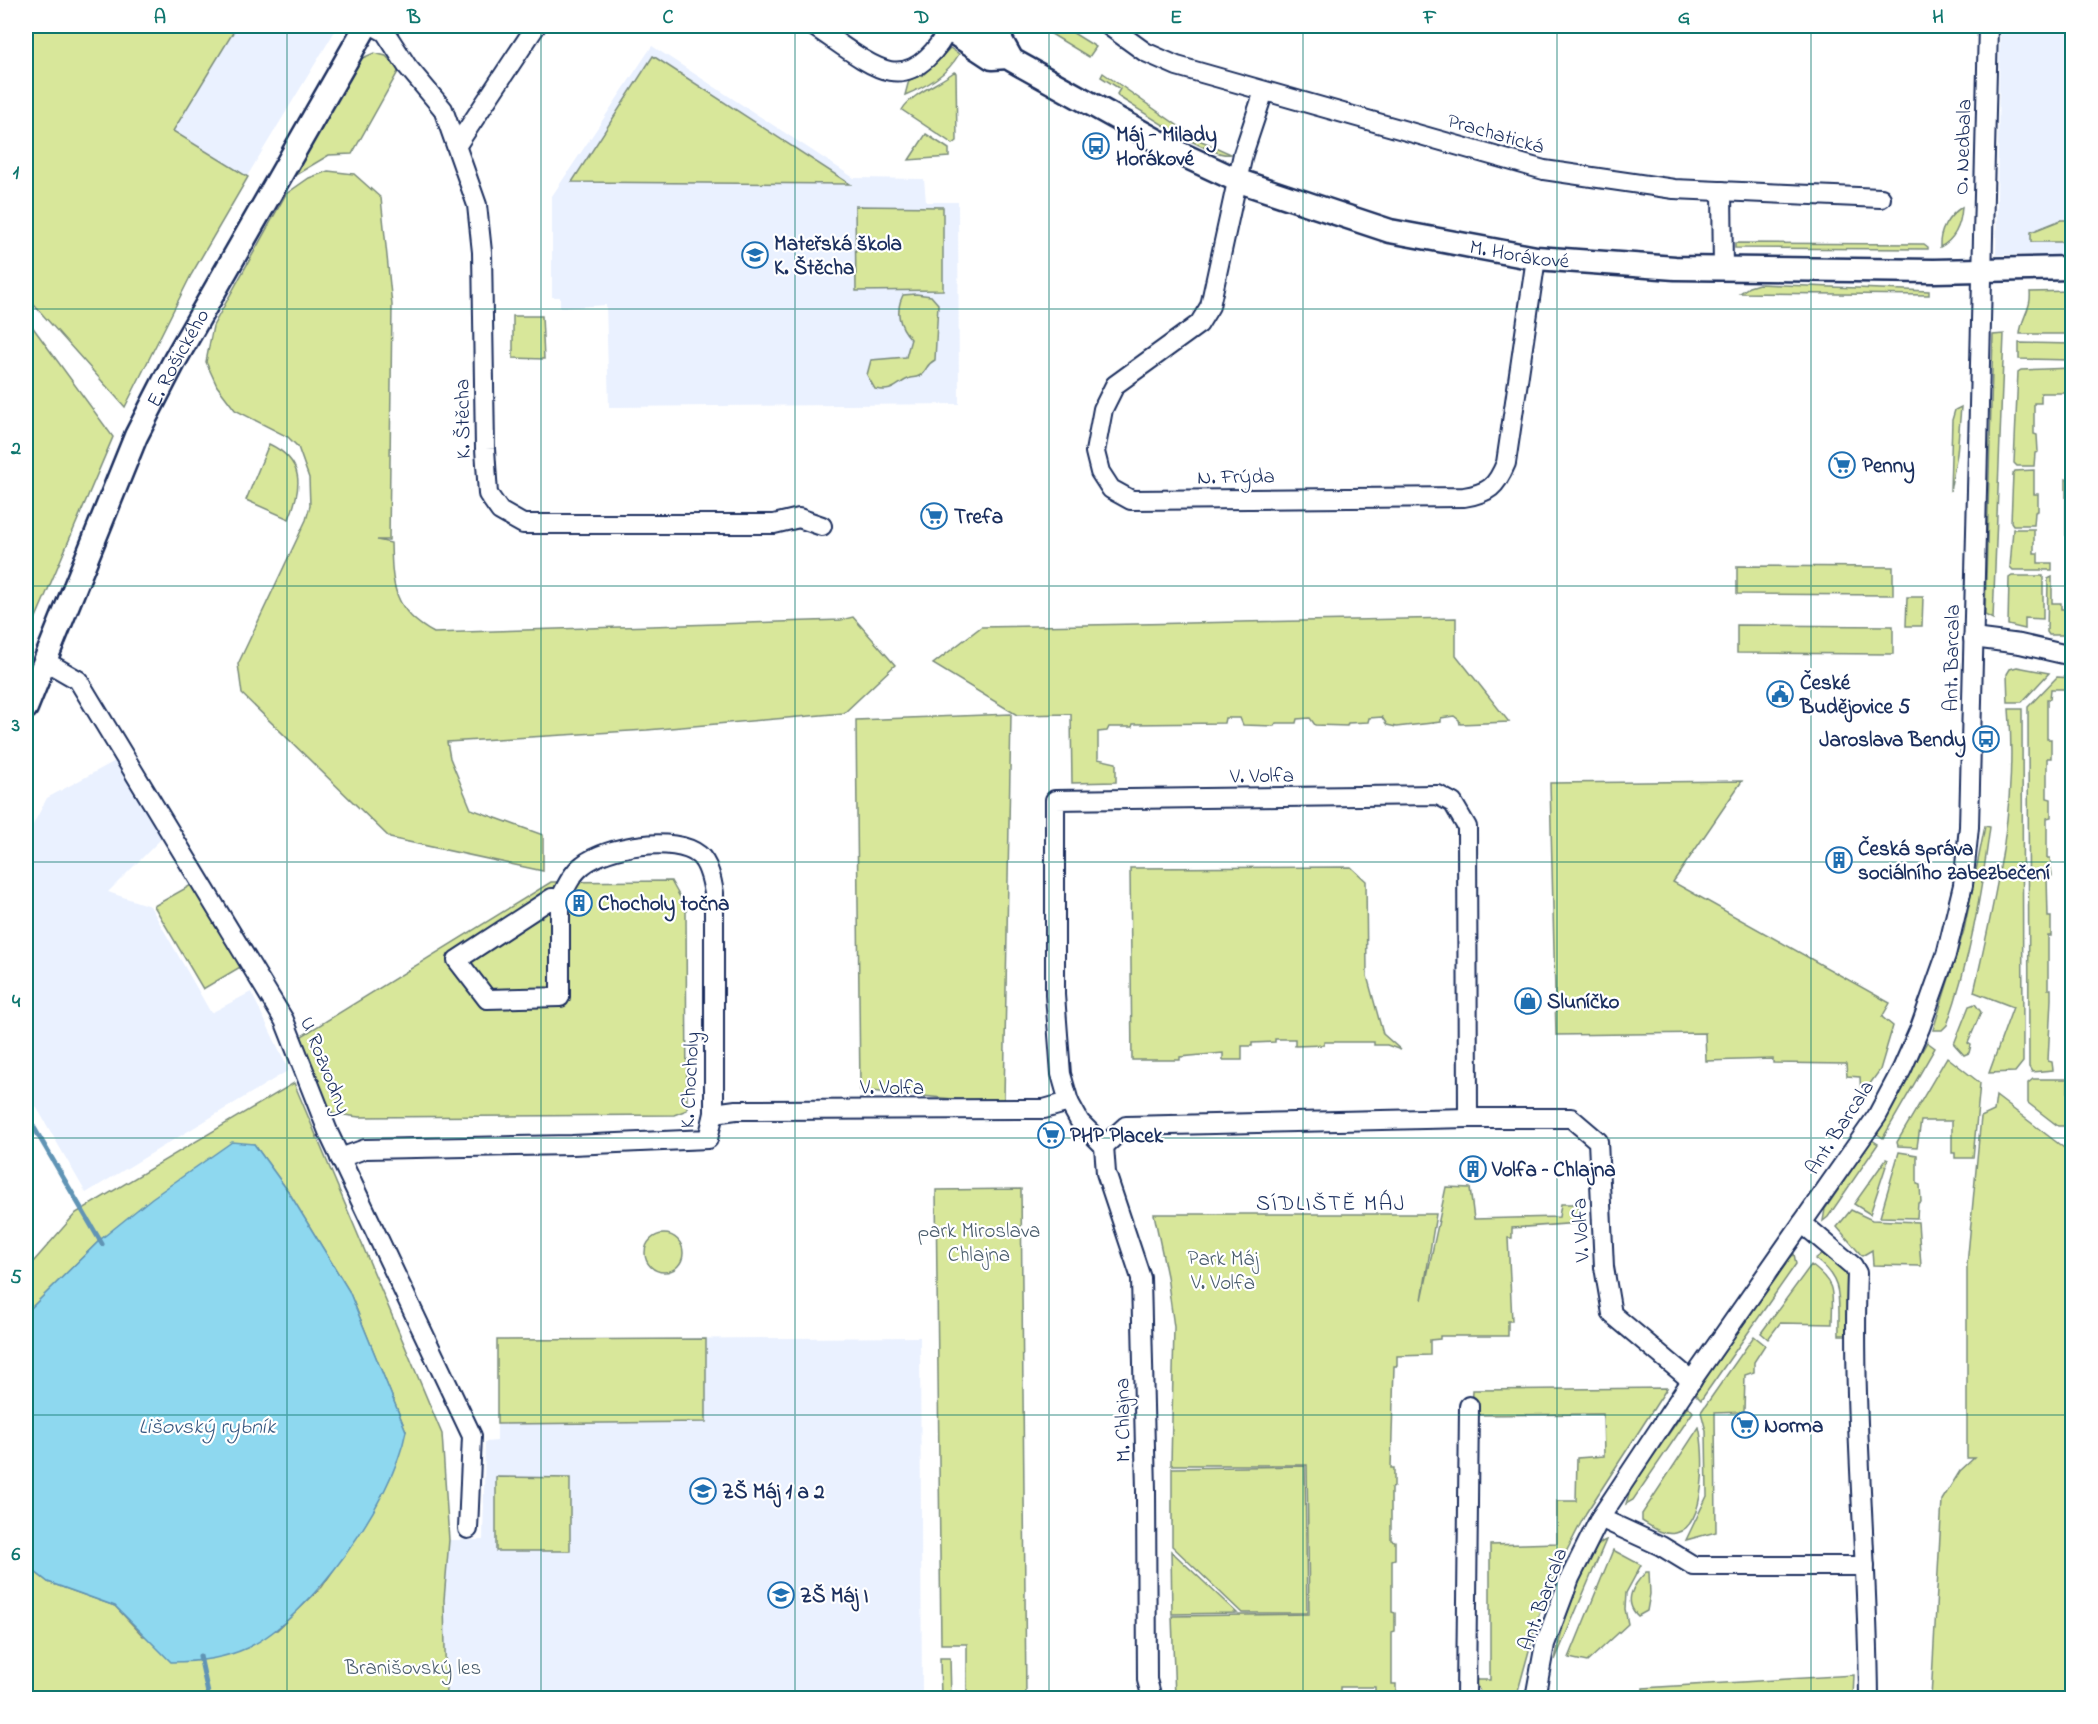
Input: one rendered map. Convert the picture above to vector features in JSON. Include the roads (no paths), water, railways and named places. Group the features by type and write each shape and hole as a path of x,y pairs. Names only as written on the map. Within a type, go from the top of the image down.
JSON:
{"street":[{"name":"E. Rošického","path":"26,708 136,436 175,360 366,26"},
{"name":"K. Štěcha","path":"374,26 385,32 407,66 433,94 443,109 477,206 481,226 484,449 488,494 500,511 523,524 774,524 799,518 822,526"},
{"path":"457,145 536,26"},
{"path":"813,26 872,64 890,71 906,70 922,62 942,42 949,26"},
{"name":"M. Horákové","path":"954,26 954,33 992,58 1008,57 1123,123 1239,181 1390,231 1536,258 1723,269 2073,268"},
{"name":"M. Horákové","path":"975,26 1002,42 1008,57"},
{"name":"O. Nedbala","path":"1983,270 1988,26"},
{"name":"Prachatická","path":"1114,27 1145,52 1177,66 1544,170 1674,189 1881,198"},
{"path":"1239,181 1244,154 1264,91"},
{"name":"N. Frýda","path":"1239,181 1210,306 1199,324 1115,385 1103,409 1095,452 1100,472 1112,489 1131,500 1464,497 1483,494 1499,481 1506,463 1536,258"},
{"path":"1722,191 1723,269"},
{"name":"Ant. Barcala","path":"1535,1698 1545,1644 1570,1578 1600,1518 1692,1381 1877,1116 1902,1069 1920,1028 1946,955 1963,885 1969,827 1983,270"},
{"path":"1973,638 2073,656"},
{"name":"U Rozvodny","path":"45,661 78,680 284,1020 340,1158 472,1436 468,1529"},
{"name":"V. Volfa","path":"1468,1118 1467,826 1453,803 1438,795 1055,800 1058,1046 1064,1087 1069,1102 1089,1134 1104,1146 1126,1126 1468,1118 1571,1118 1598,1141 1604,1267 1612,1314 1692,1381"},
{"name":"K. Chocholy","path":"340,1158 366,1149 572,1145 708,1139 714,1113 714,893 710,873 699,855 677,847 659,845 614,850 583,865 572,876 560,899"},
{"path":"552,898 560,899 561,997 487,999 457,960 552,898"},
{"name":"V. Volfa","path":"714,1113 736,1110 1020,1109 1044,1108 1069,1102"},
{"name":"M. Chlajna","path":"1104,1146 1106,1173 1141,1278 1146,1491 1147,1680 1152,1698"},
{"path":"1802,1223 1853,1266 1857,1273 1856,1410 1865,1566 1869,1698"},
{"path":"1466,1698 1469,1406"},
{"path":"1600,1518 1661,1546 1694,1566 1865,1566"}],"water":[{"name":"Lišovský rybník","path":"232,1142 254,1144 288,1191 349,1291 406,1431 398,1459 385,1490 367,1522 346,1554 297,1611 272,1633 238,1652 210,1659 171,1662 115,1606 48,1582 26,1565 26,1313 101,1239 152,1198"}],"waterway":[{"path":"26,1114 102,1244"},
{"path":"200,1656 209,1698"}],"place":[{"name":"Máj - Milady Horákové","path":"1096,146"},
{"name":"Mateřská škola K. Štěcha","path":"755,255"},
{"name":"Penny","path":"1842,465"},
{"name":"Trefa","path":"934,516"},
{"name":"České Budějovice 5","path":"1780,694"},
{"name":"Jaroslava Bendy","path":"1986,739"},
{"name":"Česká správa sociálního zabezbečení","path":"1839,860"},
{"name":"Chocholy točna","path":"579,903"},
{"name":"Sluníčko","path":"1528,1001"},
{"name":"PHP Placek","path":"1051,1135"},
{"name":"Volfa – Chlajna","path":"1473,1169"},
{"name":"Norma","path":"1745,1425"},
{"name":"ZŠ Máj 1 a 2","path":"703,1491"},
{"name":"ZŠ Máj I","path":"781,1595"}],"district":[{"name":"SÍDLIŠTĚ MÁJ","path":"1331,1202"}],"park label":[{"name":"park Miroslava Chlajna","path":"979,1242"},
{"name":"Park Máj V. Volfa","path":"1223,1270"},
{"name":"Branišovský les","path":"413,1667"}]}
